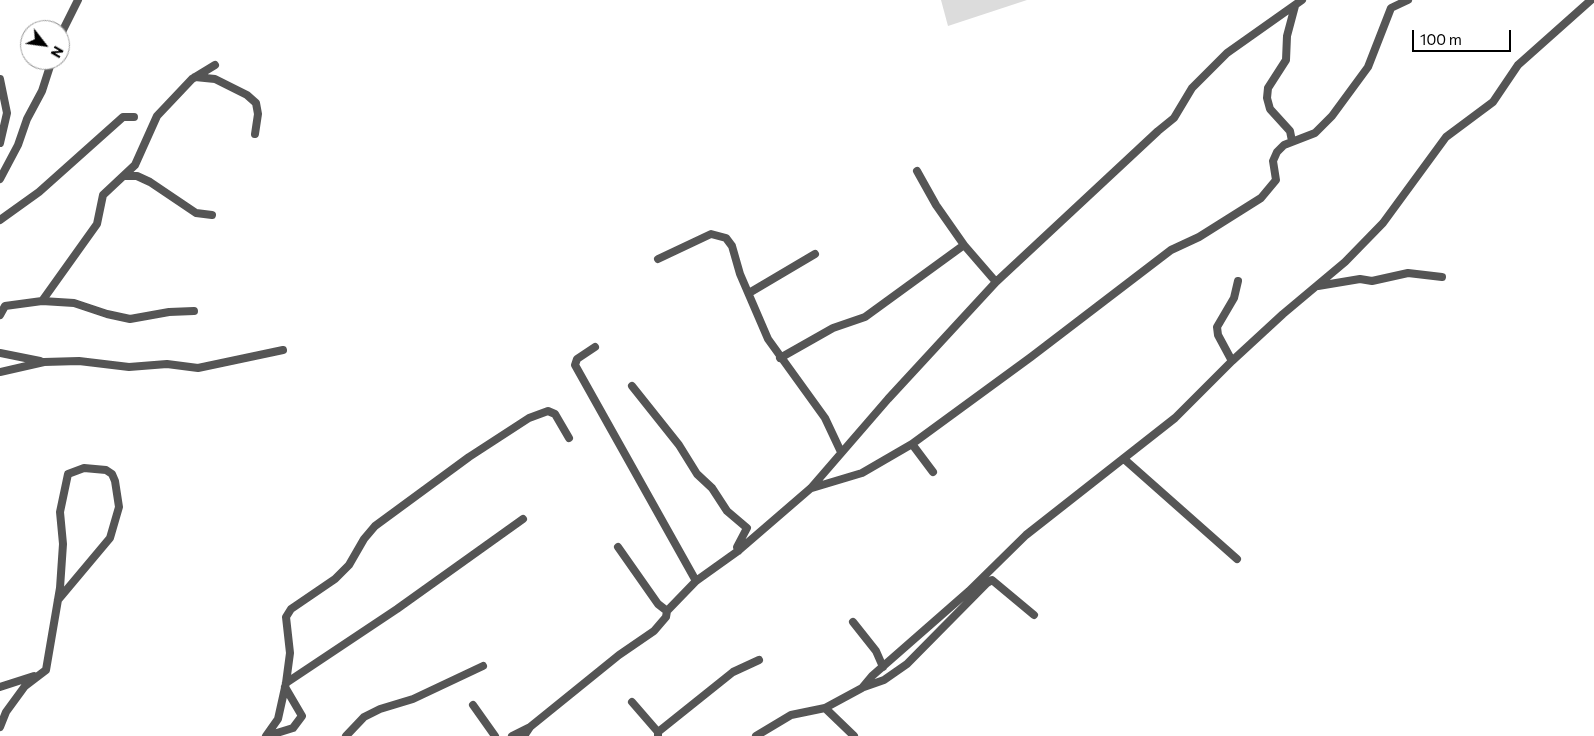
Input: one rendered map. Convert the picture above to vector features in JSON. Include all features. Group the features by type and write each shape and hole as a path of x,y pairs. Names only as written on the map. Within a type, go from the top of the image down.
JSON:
{"street":[{"path":"68,20 78,0"},
{"path":"811,488 862,473 912,444 1031,357 1171,250 1199,237 1261,198 1276,180 1273,161 1277,152 1292,141 1314,132 1332,116 1368,68 1379,45 1385,21 1391,8 1408,0"},
{"path":"862,688 1026,535 1175,418 1232,361 1345,262 1383,224 1446,138 1494,102 1518,65 1591,0"},
{"path":"1292,141 1290,131 1270,109 1267,98 1268,88 1286,60 1287,36 1299,2"},
{"path":"512,736 530,727 619,654 654,631 666,618 667,611 696,581 738,552 811,488 841,452 996,282 1174,118 1192,88 1227,54 1299,2"},
{"path":"42,301 97,224 103,195 135,165 158,116 195,77 215,65"},
{"path":"0,179 18,146 27,119 49,70"},
{"path":"195,77 215,79 247,95 256,103 258,114 255,134"},
{"path":"0,78 6,113 0,143"},
{"path":"0,220 39,192 124,117 134,117"},
{"path":"917,171 947,222 996,282"},
{"path":"125,176 137,176 150,182 196,213 212,215"},
{"path":"658,259 711,234 722,235 732,246 740,274 768,339 825,418 841,452"},
{"path":"780,358 833,328 865,317 964,245"},
{"path":"749,293 815,254"},
{"path":"1316,286 1360,279 1372,281 1408,273 1442,277"},
{"path":"1232,361 1218,336 1217,327 1234,298 1238,280"},
{"path":"0,315 5,306 42,301 74,303 106,314 130,318 169,312 194,311"},
{"path":"595,347 577,359 575,365 696,581"},
{"path":"0,372 44,362 79,360 129,367 167,364 198,368 283,350"},
{"path":"0,353 44,362"},
{"path":"632,386 679,445 697,474 712,488 727,510 747,528 737,547 738,552"},
{"path":"266,736 278,719 286,685 290,653 286,617 291,610 335,579 349,565 364,540 376,526 470,457 529,418 548,411 555,414 569,438"},
{"path":"912,444 933,472"},
{"path":"1124,459 1237,559"},
{"path":"0,726 6,712 25,686 46,670 58,600 63,544 60,512 68,474 84,468 106,470 112,474 119,507 110,538 58,600"},
{"path":"286,685 523,519"},
{"path":"618,547 658,604 667,611"},
{"path":"758,736 792,715 825,708 862,688 884,680 907,664 992,580 1034,614"},
{"path":"964,606 968,591"},
{"path":"852,622 876,651 883,667"},
{"path":"632,702 658,734 733,672 759,660"},
{"path":"346,736 364,717 380,709 413,699 483,666"},
{"path":"0,687 39,675"},
{"path":"266,736 293,728 302,716 286,685"},
{"path":"473,705 495,736"},
{"path":"825,708 854,736"},
{"path":"524,736 530,727"}],"shaded area":[{"path":"941,0 1027,0 948,26"}]}
